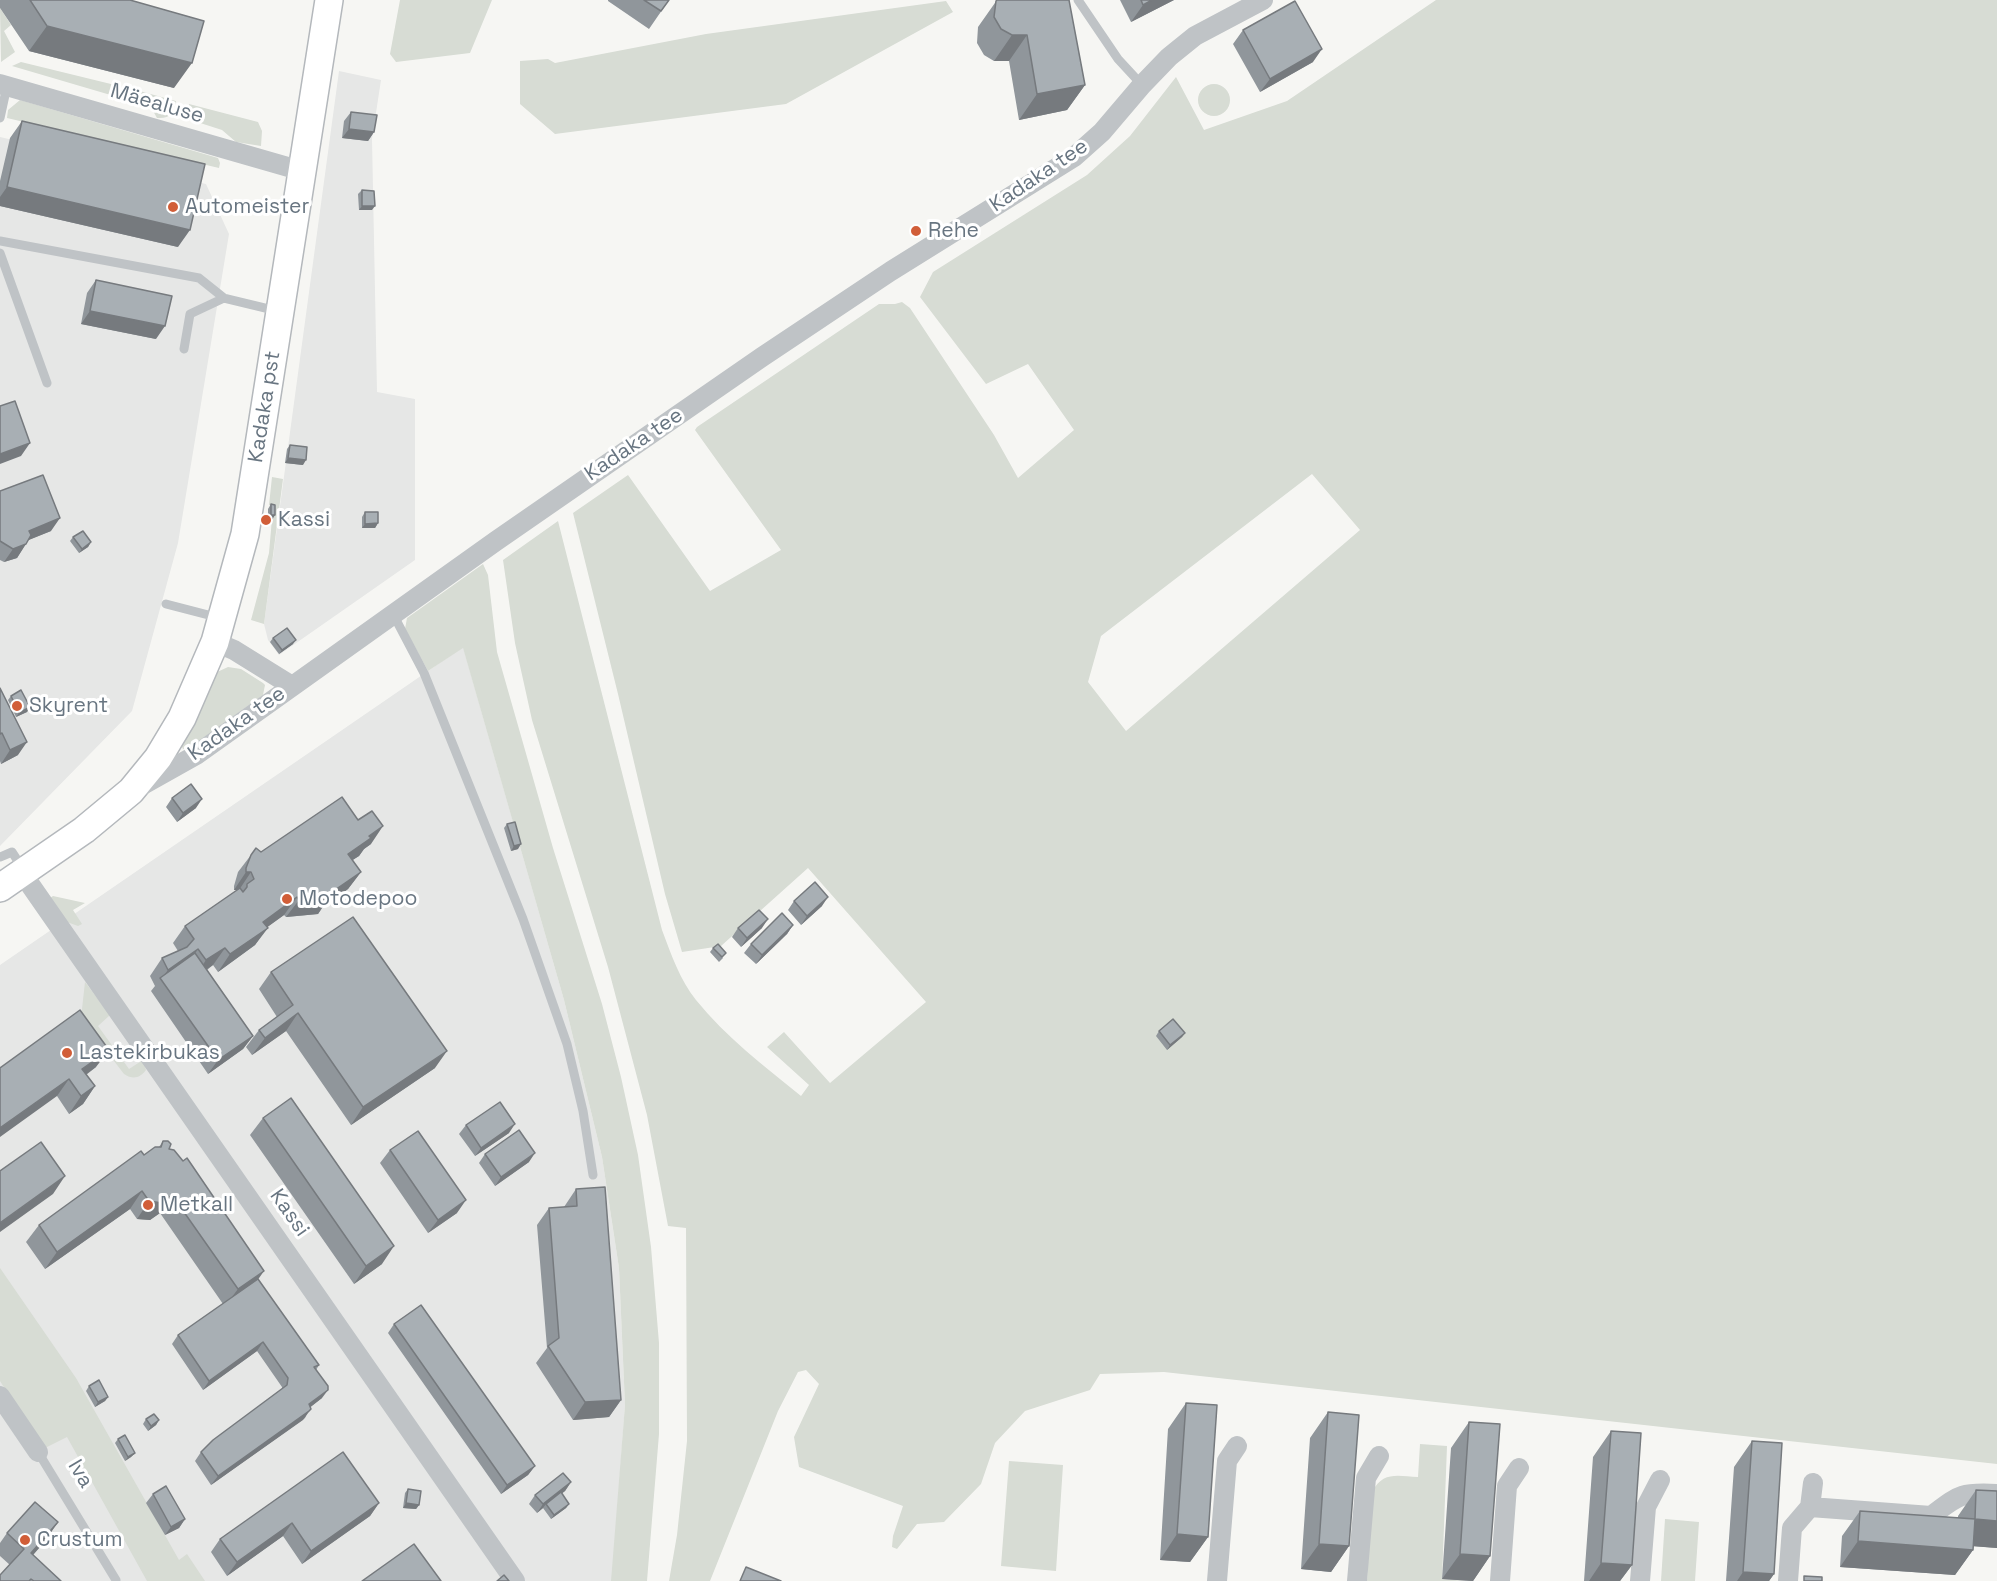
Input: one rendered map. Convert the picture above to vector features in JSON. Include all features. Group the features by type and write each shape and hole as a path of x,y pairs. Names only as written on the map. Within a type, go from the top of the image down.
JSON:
{"main road":[{"name":"Kadaka pst","path":"131,791 158,758 182,718 219,630 245,534 329,0"},
{"name":"Kadaka tee","path":"15,878 84,830 131,791"}],"street":[{"name":"Kadaka tee","path":"131,791 196,755 567,491 881,278 1074,157 1102,132 1169,57 1195,36 1263,0"},
{"name":"Mäealuse","path":"3,85 302,171"},
{"path":"219,630 234,650 292,686"},
{"name":"Kassi","path":"15,878 515,1581"},
{"name":"Iva","path":"0,1396 38,1452"},
{"path":"1217,1581 1227,1461 1237,1446"},
{"path":"1357,1581 1366,1478 1379,1456"},
{"path":"1500,1581 1507,1486 1519,1468"},
{"path":"1640,1581 1646,1507 1660,1479"},
{"path":"1788,1581 1792,1528 1810,1507 1813,1483"},
{"path":"1810,1507 1931,1516 1958,1495 1974,1492 1997,1494"}],"lane":[{"path":"1078,0 1118,59 1142,85"},
{"path":"0,118 3,85"},
{"path":"0,241 199,278 224,298 280,311"},
{"path":"0,253 47,383"},
{"path":"184,349 190,314 224,298"},
{"path":"166,604 219,630"},
{"path":"393,614 424,674 523,919 567,1044 583,1111 593,1175"},
{"path":"0,857 12,852 15,878"},
{"name":"Iva","path":"38,1452 116,1580"}],"shaded area":[{"path":"400,0 492,0 470,53 396,62 390,54"},
{"path":"1436,0 1997,0 1997,1464 1164,1372 1100,1374 1090,1390 1025,1411 995,1443 981,1484 944,1522 917,1524 897,1549 892,1547 893,1536 903,1506 799,1467 794,1437 819,1384 806,1370 798,1372 778,1411 710,1581 669,1581 677,1535 687,1441 686,1228 668,1226 647,1115 608,967 532,720 515,643 503,560 558,521 662,930 676,966 690,992 733,1039 801,1096 809,1085 767,1047 784,1032 830,1083 926,1002 808,868 721,946 682,952 665,894 573,513 628,475 710,591 781,550 695,430 879,304 902,302 910,308 994,435 1018,478 1074,430 1028,364 986,384 920,297 933,272 1087,175 1130,136 1176,77 1204,130 1287,101","holes":["1312,474 1360,530 1126,731 1088,682 1101,636"]},
{"path":"946,1 953,12 786,104 555,134 520,104 520,61 548,59 555,63 706,34"},
{"path":"0,8 11,25 4,31 15,52 1,62"},
{"path":"21,62 115,85 116,90 114,96 12,66"},
{"path":"339,71 381,80 372,139 377,392 415,399 415,560 279,655 268,640 264,624"},
{"path":"1214,84 1225,89 1230,100 1225,111 1214,116 1203,111 1198,100 1203,89"},
{"path":"125,87 176,101 173,112 168,116 157,118 152,109 120,100"},
{"path":"20,100 218,158 219,168 7,118 8,110"},
{"path":"189,104 258,122 262,131 261,146 236,142 222,130 194,121 189,112"},
{"path":"0,137 206,184 229,234 178,543 132,711 0,846"},
{"path":"272,477 283,479 264,624 251,620 269,553 273,507 269,505"},
{"path":"483,564 488,575 497,652 553,848 602,1004 638,1155 651,1247 659,1343 659,1434 647,1581 611,1581 625,1405 619,1268 602,1157 564,1000 463,648 428,671 405,629 407,618"},
{"path":"463,647 564,1000 602,1157 619,1268 625,1405 612,1581 0,1581 0,965"},
{"path":"228,667 241,669 263,683 265,685 263,695 189,748 183,749 180,743 215,673"},
{"path":"53,896 85,903 73,910 82,924 78,926 67,922 50,898"},
{"path":"85,982 110,1015 98,1026 129,1069 143,1060 146,1070 141,1075 130,1077 124,1074 81,1018"},
{"path":"0,1268 76,1378 179,1560 187,1554 205,1581 147,1581 67,1437 43,1449 0,1381"},
{"path":"1420,1444 1447,1446 1442,1579 1468,1581 1367,1581 1372,1492 1376,1485 1391,1476 1418,1477"},
{"path":"1009,1461 1063,1465 1056,1571 1001,1566"},
{"path":"1665,1519 1699,1522 1695,1581 1661,1581"}],"building":[{"path":"30,0 130,0 204,21 192,63 47,26"},
{"path":"644,0 669,0 661,11"},
{"path":"997,0 1069,0 1085,85 1037,94 1027,35 1012,35 1001,29 994,17"},
{"path":"1141,0 1152,0 1143,5"},
{"path":"1295,1 1322,49 1270,79 1243,30"},
{"path":"351,112 377,115 374,132 349,129"},
{"path":"22,121 205,164 190,230 7,187"},
{"path":"362,190 374,191 375,206 362,206"},
{"path":"96,280 172,296 165,326 90,311"},
{"path":"15,401 30,443 0,454 0,406"},
{"path":"290,445 307,447 306,460 288,458"},
{"path":"43,475 60,518 29,531 31,535 26,544 13,549 0,541 0,491"},
{"path":"271,504 275,505 275,515 271,515"},
{"path":"365,512 378,512 378,523 365,524"},
{"path":"83,531 91,542 82,549 73,537"},
{"path":"287,628 296,640 282,650 273,638"},
{"path":"0,688 27,742 10,750 2,733 0,734"},
{"path":"21,690 30,707 19,713 11,696"},
{"path":"191,784 202,799 183,813 172,798"},
{"name":"Motodepoo","path":"342,797 358,820 372,811 383,826 369,836 371,838 348,854 361,872 329,894 330,896 299,900 297,897 263,922 268,928 230,954 225,948 206,960 198,949 168,970 162,958 187,947 194,939 185,926 240,888 243,892 247,884 254,879 251,872 246,872 246,868 256,848 261,852"},
{"path":"515,822 521,844 514,846 507,824"},
{"path":"815,882 828,897 807,916 794,901"},
{"path":"759,910 768,919 747,938 738,928"},
{"path":"782,913 793,925 762,955 751,944"},
{"path":"353,917 447,1051 363,1107 298,1013 265,1038 259,1030 293,1005 271,972"},
{"path":"718,944 726,953 722,957 713,948"},
{"path":"195,953 253,1036 218,1060 160,978"},
{"path":"80,1010 109,1050 82,1069 95,1086 81,1096 69,1079 0,1128 0,1068"},
{"path":"1173,1019 1185,1033 1170,1045 1159,1031"},
{"path":"291,1098 394,1246 366,1266 263,1118"},
{"path":"500,1102 515,1124 481,1148 466,1125"},
{"path":"519,1130 535,1153 501,1177 485,1154"},
{"path":"418,1131 466,1200 438,1220 390,1150"},
{"path":"163,1141 171,1144 169,1149 174,1150 183,1161 187,1158 264,1271 238,1289 172,1195 162,1203 149,1201 142,1191 57,1252 39,1225 141,1151 144,1155 155,1147 161,1147"},
{"path":"41,1142 65,1176 0,1223 0,1171"},
{"path":"605,1187 621,1400 585,1402 548,1346 559,1338 549,1208 577,1206 576,1189"},
{"path":"258,1279 319,1365 314,1367 328,1386 328,1390 309,1404 311,1409 309,1411 218,1476 201,1452 213,1440 287,1385 288,1378 263,1342 209,1381 178,1335"},
{"path":"421,1305 535,1466 507,1485 394,1324"},
{"path":"99,1380 108,1397 98,1402 89,1386"},
{"path":"1186,1403 1217,1405 1208,1537 1177,1534"},
{"path":"1328,1412 1359,1415 1349,1546 1319,1544"},
{"path":"154,1414 159,1420 151,1426 146,1419"},
{"path":"1469,1422 1500,1424 1490,1556 1460,1554"},
{"path":"1611,1431 1641,1433 1632,1565 1601,1563"},
{"path":"125,1435 135,1453 128,1457 118,1439"},
{"path":"1752,1441 1782,1443 1774,1574 1743,1572"},
{"path":"343,1452 379,1503 311,1551 292,1523 237,1562 220,1539"},
{"path":"563,1473 571,1482 543,1504 535,1495"},
{"path":"166,1486 185,1519 171,1527 153,1494"},
{"path":"408,1489 421,1491 419,1505 406,1503"},
{"path":"1976,1490 1997,1491 1997,1521 1975,1519"},
{"path":"561,1492 569,1504 554,1515 546,1504"},
{"path":"35,1502 58,1522 31,1553 61,1581 31,1579 29,1581 0,1581 0,1575 24,1549 7,1533"},
{"path":"1860,1511 1975,1519 1973,1550 1858,1541"},
{"path":"414,1544 441,1581 362,1581"},
{"path":"746,1567 781,1581 740,1581"},
{"path":"504,1575 509,1581 497,1581"},
{"path":"1804,1576 1822,1577 1822,1581 1804,1581"}],"place":[{"name":"Automeister","path":"173,207"},
{"name":"Rehe","path":"916,231"},
{"name":"Kassi","path":"266,520"},
{"name":"Skyrent","path":"17,706"},
{"name":"Motodepoo","path":"287,899"},
{"name":"Lastekirbukas","path":"67,1053"},
{"name":"Metkall","path":"148,1205"},
{"name":"Crustum","path":"25,1540"}]}
